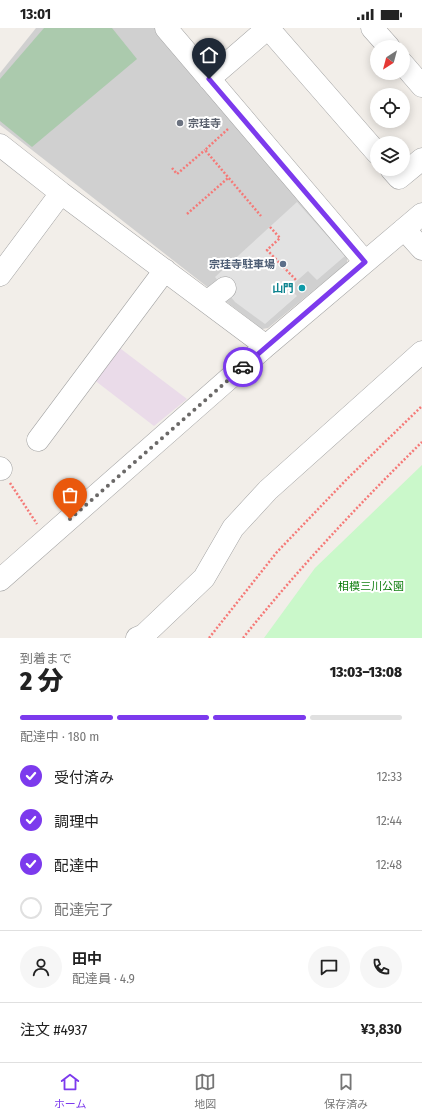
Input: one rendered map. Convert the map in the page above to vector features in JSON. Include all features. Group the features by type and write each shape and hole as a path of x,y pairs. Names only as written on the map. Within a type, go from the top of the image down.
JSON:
{"street":[{"path":"166,28 365,262"},
{"path":"209,79 268,28 370,145"},
{"path":"372,28 382,40"},
{"path":"410,72 422,86"},
{"path":"0,145 61,193 266,346"},
{"path":"410,169 422,159"},
{"path":"0,274 61,193"},
{"path":"0,580 266,346 422,214"},
{"path":"404,229 422,248"},
{"path":"38,440 165,270"},
{"path":"207,302 225,288"},
{"path":"137,638 144,634 204,578 233,528 268,490 422,352"}],"path":[{"path":"172,168 177,174 205,150 229,128 224,123"},
{"path":"205,150 261,216"},
{"path":"187,214 228,178"},
{"path":"270,227 280,238 267,250 296,282"},
{"path":"210,638 277,552 347,479 422,406"},
{"path":"243,638 344,521 422,442"},
{"path":"1,469 47,540"}],"shaded area":[{"path":"36,28 157,28 348,253 347,263 268,328 262,329 0,125 0,73"},
{"name":"宗珪寺駐車場","path":"297,202 345,256 317,280 308,271 289,288 297,296 265,324 235,302 215,277"},
{"path":"117,346 187,399 154,426 93,379"}],"green space":[{"path":"44,28 112,28 137,59 32,147 0,121 0,79"},
{"name":"相模三川公園","path":"422,465 422,638 264,638 315,568"}],"way so far":[{"path":"70,519 243,367"}],"place":[{"name":"宗珪寺","path":"180,123"},
{"name":"宗珪寺駐車場","path":"283,264"},
{"name":"山門","path":"302,288"}],"route":[{"path":"209,79 365,262 243,367"}]}
